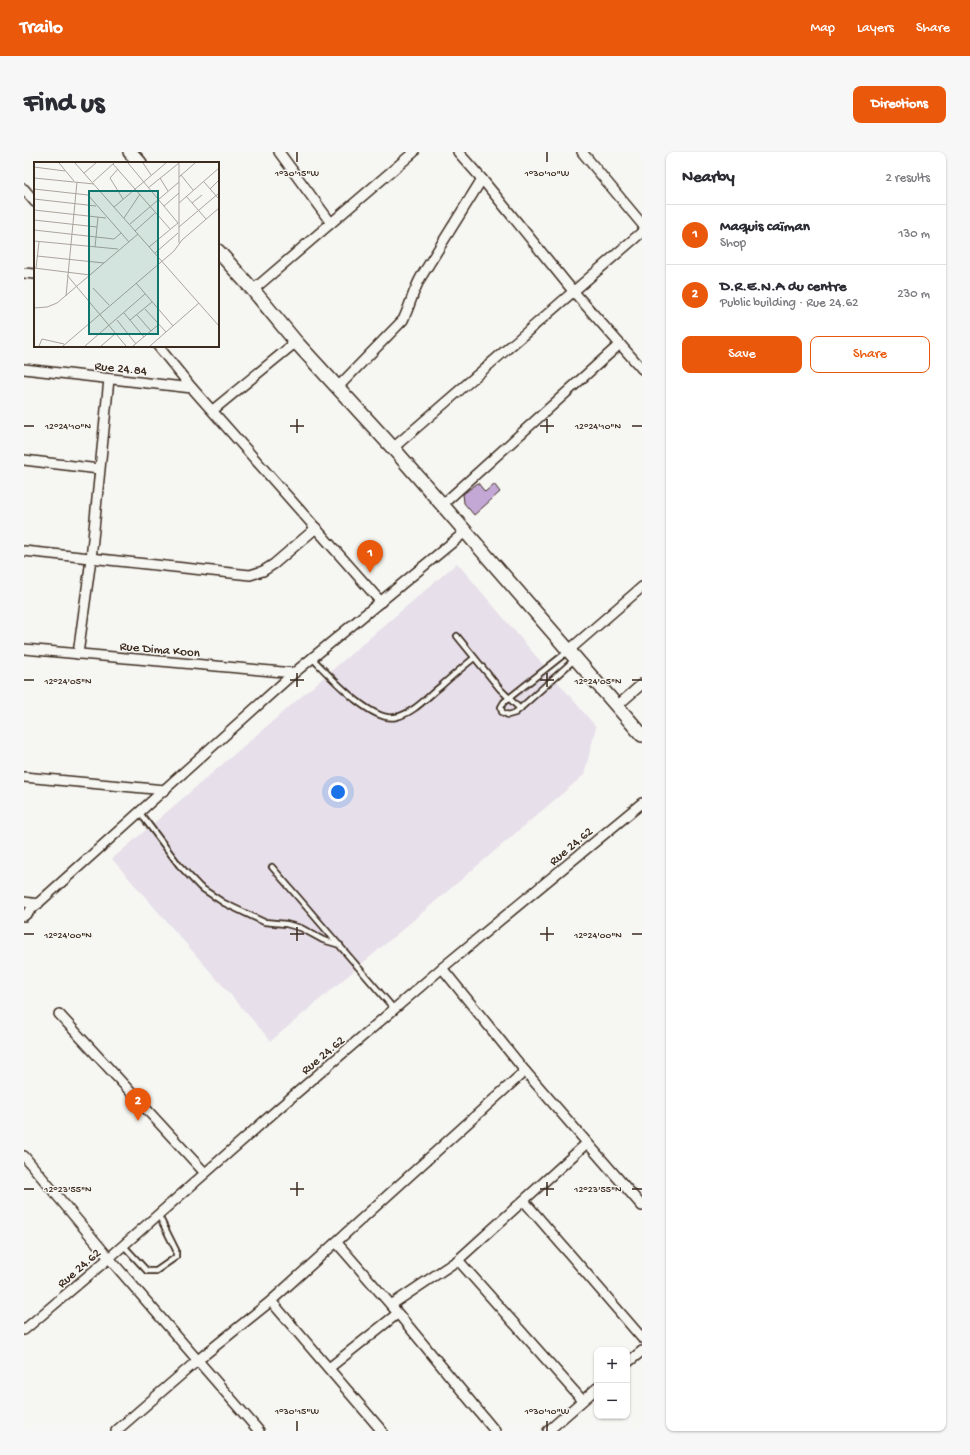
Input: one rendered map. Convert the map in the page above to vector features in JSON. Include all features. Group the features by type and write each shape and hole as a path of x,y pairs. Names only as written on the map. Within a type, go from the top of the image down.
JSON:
{"street":[{"path":"130,152 139,162"},
{"path":"279,152 331,223"},
{"path":"253,290 414,152"},
{"path":"458,152 482,179 573,291 642,369"},
{"path":"582,152 642,224"},
{"path":"338,387 403,320 418,283 482,179"},
{"path":"24,189 34,201"},
{"path":"393,448 642,232"},
{"path":"219,252 296,342 393,448 642,735"},
{"path":"24,273 34,274"},
{"path":"213,410 296,342"},
{"path":"442,505 620,344"},
{"path":"159,347 192,388 381,602"},
{"name":"Rue 24.84","path":"24,369 192,388"},
{"path":"78,654 91,559 109,378"},
{"path":"24,460 99,469"},
{"path":"24,551 250,575 263,571 274,564 316,528"},
{"path":"24,916 294,673 465,532"},
{"path":"572,655 642,587"},
{"name":"Rue Dima Koon","path":"24,649 294,673"},
{"path":"617,706 642,684"},
{"path":"24,777 165,790"},
{"name":"Rue 24.62","path":"24,1330 109,1258 279,1108 395,1010 442,968 642,803"},
{"path":"24,902 38,904"},
{"path":"442,968 525,1071 642,1206"},
{"path":"59,1014 205,1173"},
{"path":"116,1431 198,1360 271,1301 337,1243 525,1071"},
{"path":"391,1305 458,1260 588,1143"},
{"path":"24,1156 109,1258 258,1431"},
{"path":"524,1201 642,1338"},
{"path":"337,1243 391,1305 495,1431"},
{"path":"458,1260 582,1400"},
{"path":"271,1301 382,1431"},
{"path":"329,1368 398,1314"},
{"path":"630,1361 642,1351"},
{"path":"548,1431 594,1390"}],"lane":[{"path":"457,636 474,658 520,709"},
{"path":"572,655 520,709 515,713 508,715 502,712 501,707 504,702 572,655"},
{"path":"312,658 344,691 360,703 378,714 394,718 411,711 474,658"},
{"path":"140,813 179,865 200,887 218,899 264,922 286,924 301,928 323,940 340,945"},
{"path":"272,867 395,1010"},
{"path":"123,1245 147,1271 156,1271 176,1257 176,1250 158,1214"}],"shaded area":[{"path":"457,563 596,727 584,775 271,1041 112,859"}],"building":[{"path":"478,483 485,492 494,484 500,492 474,515 464,503 463,494"}],"place":[{"name":"Maquis caïman","path":"370,573"},
{"name":"D.R.E.N.A du centre","path":"138,1121"}]}
